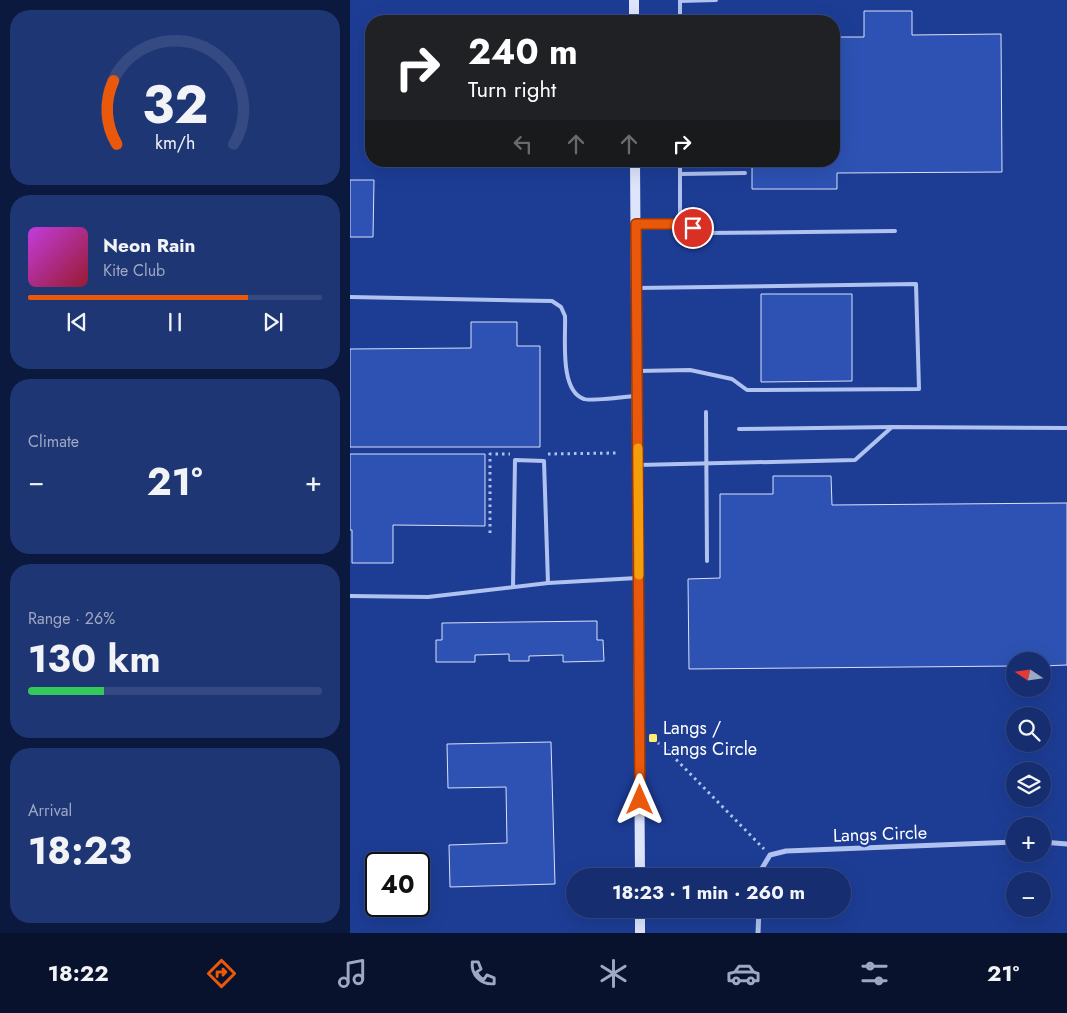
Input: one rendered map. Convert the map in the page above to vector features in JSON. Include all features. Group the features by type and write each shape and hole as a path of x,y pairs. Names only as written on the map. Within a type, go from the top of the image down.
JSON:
{"street":[{"path":"634,0 634,15"},
{"path":"635,167 640,868"},
{"name":"Langs Circle","path":"770,855 786,851 1006,842"},
{"path":"1051,843 1067,844"},
{"path":"762,868 770,855"},
{"path":"640,918 640,933"},
{"path":"758,933 759,918"}],"lane":[{"path":"680,15 680,0 716,0"},
{"path":"680,167 680,224"},
{"path":"680,174 745,173"},
{"path":"636,224 680,224 705,233 895,231"},
{"path":"636,288 916,284 919,389 748,390 732,379 690,370 637,370"},
{"path":"350,297 552,301 561,307 565,316 566,375 572,391 584,400 637,396"},
{"path":"706,412 707,561"},
{"path":"638,465 855,460 892,427"},
{"path":"739,429 892,427 1067,428"},
{"path":"513,587 515,460 544,460 548,583"},
{"path":"350,596 428,597 548,583 639,578"}],"path":[{"path":"657,743 660,743 770,855"}],"building":[{"path":"864,11 912,11 912,35 1001,34 1002,172 837,173 837,189 752,189 752,167 840,167 840,37 864,37"},
{"path":"350,180 374,180 373,237 350,237"},
{"path":"761,294 852,294 852,381 761,382"},
{"path":"471,322 517,322 517,346 540,346 540,447 350,447 350,349 471,348"},
{"path":"350,454 485,454 485,526 393,525 393,563 352,563"},
{"path":"773,476 831,476 832,505 1067,503 1067,665 1051,666 1051,652 1006,652 1006,666 689,669 688,579 720,578 720,494 773,494"},
{"path":"597,621 597,640 603,640 604,661 563,662 563,655 529,656 529,661 509,661 509,654 475,655 475,662 436,662 436,640 442,640 442,623"},
{"path":"551,742 555,884 450,887 449,845 507,843 506,787 448,788 447,744"}],"slow traffic":[{"path":"638,448 639,575"}],"place":[{"name":"Langs / Langs Circle","path":"653,738"}],"route":[{"path":"640,800 636,224 680,224 693,228"}]}
